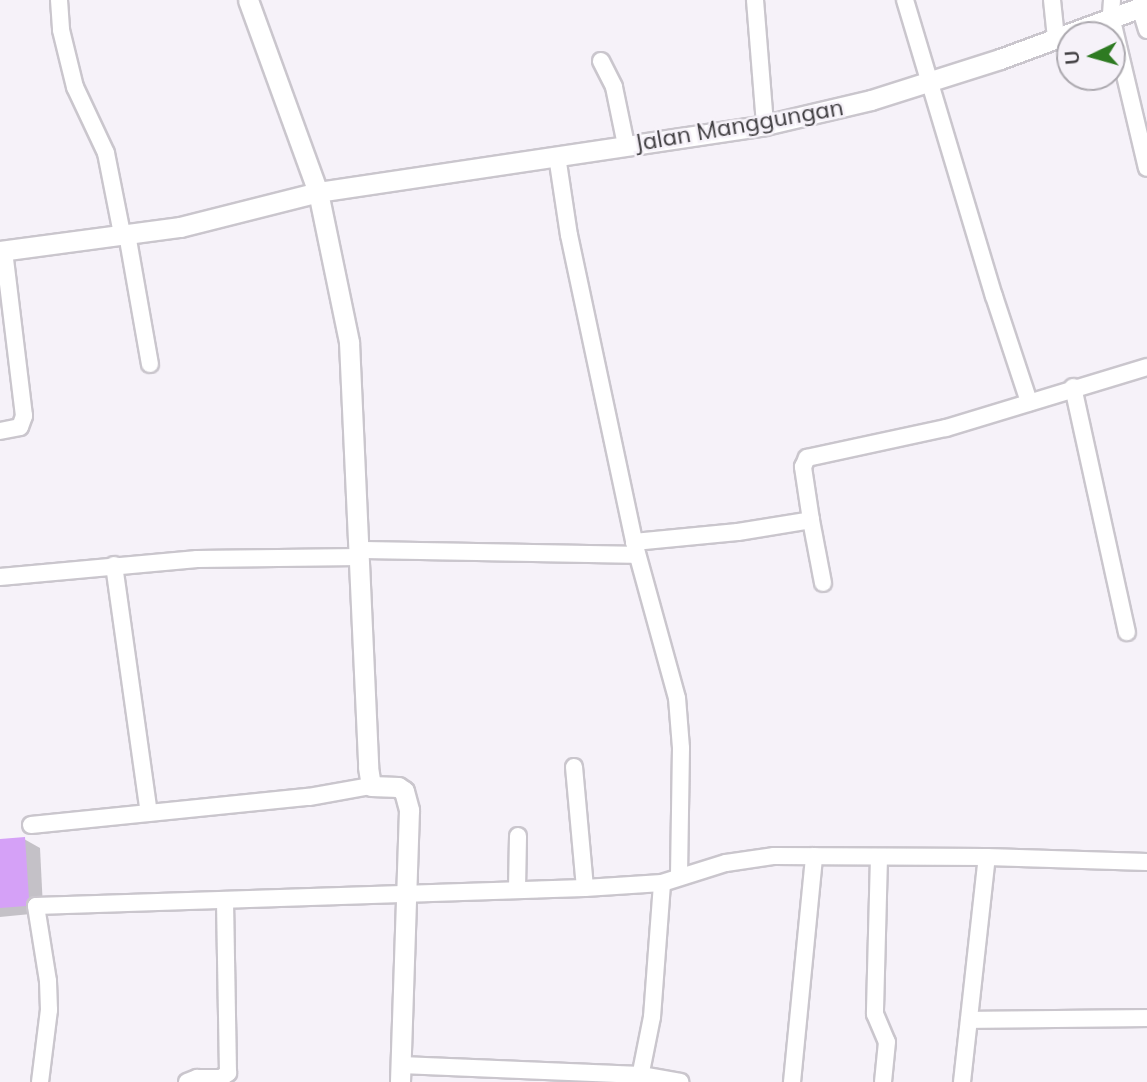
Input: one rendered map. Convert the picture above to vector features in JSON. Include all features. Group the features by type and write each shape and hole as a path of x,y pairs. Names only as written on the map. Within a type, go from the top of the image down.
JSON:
{"street":[{"path":"59,0 61,30 75,87 106,153 150,364"},
{"path":"248,0 318,192 349,342 371,786"},
{"path":"755,0 765,125"},
{"path":"905,0 1029,402"},
{"path":"1052,0 1056,37"},
{"path":"1143,6 1147,30"},
{"name":"Jalan Manggungan","path":"1086,21 1111,8 1143,6"},
{"path":"1111,8 1147,168"},
{"name":"Jalan Manggungan","path":"2,250 214,219 318,192 765,125 871,100 1056,37"},
{"path":"601,61 614,87 626,145"},
{"path":"557,156 569,235 636,549 680,718 679,876"},
{"path":"0,431 20,428 24,416 2,250"},
{"path":"823,583 803,467 807,458 946,428 1147,366"},
{"path":"1073,387 1128,632"},
{"path":"0,577 197,559 636,549 811,520"},
{"path":"114,565 149,813"},
{"path":"574,767 584,888"},
{"path":"31,825 309,797 371,786 398,787 408,800 400,1073 680,1082"},
{"path":"517,889 518,836"},
{"path":"792,1082 814,856"},
{"path":"879,857 875,1014 887,1042 883,1082"},
{"path":"962,1082 987,857"},
{"path":"40,1082 49,1010 48,981 36,906 225,901 406,891 584,888 662,883 747,858 987,857 1147,862"},
{"path":"640,1079 652,1017 662,883"},
{"path":"187,1082 197,1077 221,1078 228,1073 225,901"},
{"path":"969,1020 1147,1018"}],"building":[{"path":"25,837 29,899 26,906 0,908 0,839"}]}
